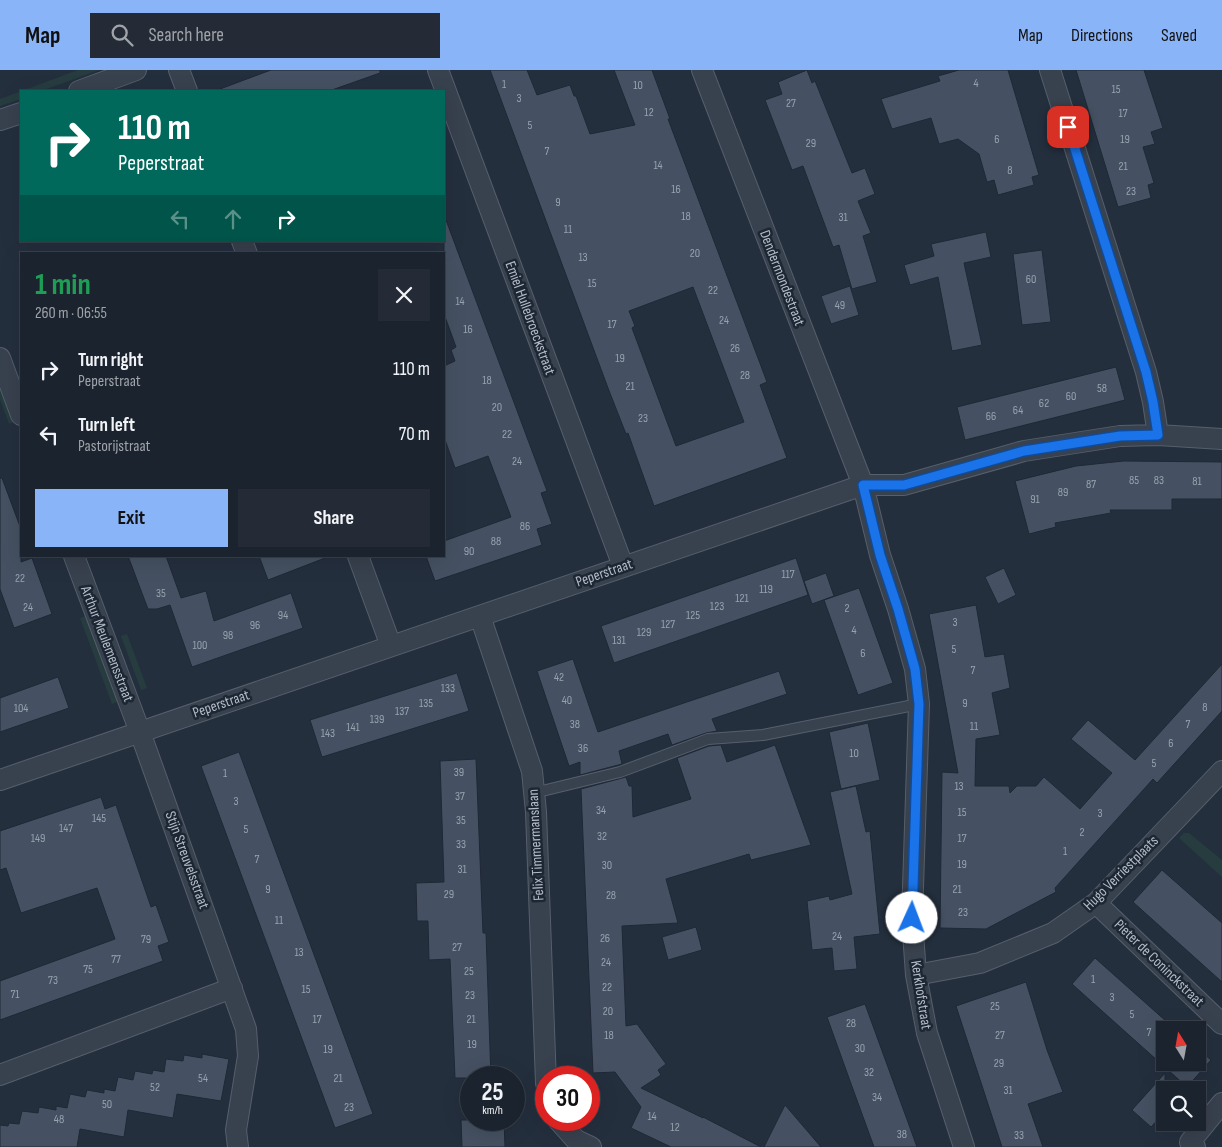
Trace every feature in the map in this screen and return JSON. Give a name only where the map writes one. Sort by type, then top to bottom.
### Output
[{"type":"street","points":[[82,90],[136,70]]},
{"type":"street","points":[[179,70],[187,90]]},
{"type":"street","name":"Emiel Hullebroeckstraat","points":[[438,70],[623,566]]},
{"type":"street","name":"Dendermondestraat","points":[[702,70],[863,485]]},
{"type":"street","points":[[1050,70],[1146,372],[1158,435]]},
{"type":"street","points":[[0,120],[20,112]]},
{"type":"street","points":[[0,358],[20,412]]},
{"type":"street","name":"Peperstraat","points":[[0,780],[863,485],[904,485],[1024,451],[1120,436],[1158,435],[1222,439]]},
{"type":"street","name":"Kerkhofstraat","points":[[863,485],[880,555],[915,669],[919,704],[912,918],[916,975],[927,1033],[964,1147]]},
{"type":"street","name":"Arthur Meulemensstraat","points":[[74,557],[140,732]]},
{"type":"street","points":[[358,557],[391,646]]},
{"type":"street","name":"Felix Timmermanslaan","points":[[480,616],[532,771],[545,1066]]},
{"type":"street","name":"Stijn Streuvelsstraat","points":[[140,732],[246,1029],[248,1056],[236,1130],[238,1147]]},
{"type":"street","name":"Hugo Verriestplaats","points":[[916,975],[980,962],[1053,933],[1096,903],[1222,771]]},
{"type":"street","name":"Pieter de Coninckstraat","points":[[1096,903],[1222,1024]]},
{"type":"street","points":[[0,1074],[232,988]]},
{"type":"street","points":[[1194,1147],[1190,1142],[1222,1104]]},
{"type":"street","points":[[568,1131],[576,1140],[590,1147]]},
{"type":"lane","points":[[534,793],[620,772],[708,739],[763,735],[919,704]]},
{"type":"green space","points":[[78,70],[99,70],[44,90],[25,90]]},
{"type":"green space","points":[[20,91],[20,99],[0,106],[0,99]]},
{"type":"green space","points":[[0,380],[15,421],[9,424],[0,399]]},
{"type":"green space","points":[[88,615],[119,701],[112,704],[80,618]]},
{"type":"green space","points":[[127,634],[147,688],[141,690],[121,636]]},
{"type":"green space","points":[[1184,833],[1189,833],[1222,860],[1222,877],[1179,838]]},
{"type":"building","points":[[271,70],[380,70],[380,73],[332,90],[220,89]]},
{"type":"building","points":[[490,70],[527,70],[537,95],[570,85],[590,134],[635,125],[614,70],[652,70],[670,119],[668,119],[767,382],[760,385],[787,458],[654,506],[628,433],[626,434]],"holes":[[[693,287],[744,422],[676,446],[632,328],[635,326],[629,311]]]},
{"type":"building","points":[[807,70],[812,83],[815,81],[852,173],[865,168],[875,194],[858,201],[871,233],[863,236],[877,282],[852,289],[839,245],[833,247],[803,166],[792,170],[765,100],[782,94],[778,82]]},
{"type":"building","points":[[959,70],[1008,70],[1039,175],[1032,177],[1034,185],[998,195],[994,180],[987,182],[979,154],[958,139],[939,144],[931,118],[892,129],[881,99],[940,81],[938,76]]},
{"type":"building","points":[[1076,70],[1144,70],[1163,128],[1151,132],[1155,144],[1143,147],[1154,183],[1148,185],[1151,198],[1118,207]]},
{"type":"building","points":[[446,220],[547,491],[541,493],[552,524],[537,529],[542,545],[435,581],[426,557],[445,557],[445,541],[511,517],[488,456],[455,468],[445,440],[445,366],[455,361],[451,350],[456,347],[445,317],[444,252]]},
{"type":"building","points":[[986,232],[991,257],[964,263],[982,345],[952,351],[938,277],[910,285],[904,265],[934,256],[931,244]]},
{"type":"building","points":[[1042,250],[1051,322],[1022,325],[1013,254]]},
{"type":"building","points":[[850,286],[859,315],[831,324],[821,296]]},
{"type":"building","points":[[1116,367],[1125,400],[965,440],[957,407]]},
{"type":"building","points":[[1124,461],[1222,462],[1222,499],[1172,499],[1172,510],[1110,510],[1111,513],[1055,523],[1056,527],[1029,534],[1015,481],[1076,466]]},
{"type":"building","points":[[0,478],[2,478],[20,526],[21,562],[32,558],[52,614],[14,628],[0,589]]},
{"type":"building","points":[[128,557],[166,557],[181,598],[206,591],[214,621],[291,593],[303,628],[192,667],[170,605],[157,609],[148,609]]},
{"type":"building","points":[[259,557],[325,558],[268,580]]},
{"type":"building","points":[[796,558],[808,595],[614,663],[601,626]]},
{"type":"building","points":[[1004,568],[1016,595],[998,604],[985,577]]},
{"type":"building","points":[[826,573],[834,596],[812,604],[804,581]]},
{"type":"building","points":[[859,588],[893,683],[858,695],[824,600]]},
{"type":"building","points":[[976,605],[985,657],[1004,654],[1010,688],[992,693],[1000,735],[976,739],[975,786],[1009,786],[1010,793],[1017,786],[1036,786],[1044,777],[1080,809],[1112,773],[1071,739],[1088,720],[1135,760],[1222,664],[1222,711],[1157,783],[1153,779],[1055,888],[1056,892],[986,929],[940,928],[942,772],[958,773],[929,614]]},
{"type":"building","points":[[573,659],[598,732],[779,671],[787,694],[712,719],[717,731],[672,745],[668,734],[619,751],[622,764],[580,775],[580,762],[569,766],[537,671]]},
{"type":"building","points":[[457,673],[469,711],[322,757],[310,720]]},
{"type":"building","points":[[58,677],[69,708],[0,732],[0,698]]},
{"type":"building","points":[[868,723],[880,780],[841,789],[829,732]]},
{"type":"building","points":[[721,745],[727,762],[775,745],[811,845],[751,860],[749,854],[666,879],[678,923],[622,926],[626,1026],[637,1024],[666,1064],[658,1070],[661,1075],[641,1088],[761,1147],[671,1147],[631,1128],[641,1107],[615,1072],[600,1073],[600,1066],[593,1066],[581,789],[626,777],[629,786],[632,786],[633,817],[691,799],[677,758],[709,746]]},
{"type":"building","points":[[239,752],[373,1114],[335,1128],[201,766]]},
{"type":"building","points":[[476,759],[483,933],[486,933],[491,1066],[460,1066],[460,1078],[455,1078],[450,959],[429,960],[428,921],[417,921],[416,883],[444,882],[440,761]]},
{"type":"building","points":[[856,786],[866,832],[870,831],[880,934],[854,937],[857,969],[834,971],[832,948],[812,950],[807,901],[829,896],[830,900],[852,894],[830,792]]},
{"type":"building","points":[[101,797],[105,809],[116,805],[151,907],[156,905],[169,942],[158,946],[163,961],[0,1020],[0,981],[115,939],[97,888],[21,913],[6,868],[0,870],[0,831]]},
{"type":"building","points":[[1162,870],[1222,923],[1222,982],[1133,902]]},
{"type":"building","points":[[696,927],[702,950],[668,960],[662,937]]},
{"type":"building","points":[[1095,958],[1166,1021],[1156,1021],[1156,1059],[1072,984]]},
{"type":"building","points":[[1026,982],[1047,1050],[1063,1092],[1028,1104],[1043,1147],[1002,1147],[956,1006]]},
{"type":"building","points":[[865,1004],[917,1147],[874,1147],[827,1017]]},
{"type":"building","points":[[202,1054],[229,1059],[221,1101],[177,1094],[173,1118],[128,1110],[124,1137],[80,1129],[77,1147],[0,1147],[0,1125],[8,1126],[9,1123],[19,1124],[22,1111],[38,1113],[39,1107],[56,1110],[56,1106],[67,1108],[70,1094],[85,1097],[87,1090],[104,1093],[104,1089],[115,1091],[118,1077],[133,1080],[135,1071],[152,1074],[153,1070],[164,1072],[166,1059],[183,1061],[184,1055],[202,1058]]},
{"type":"building","points":[[1206,1056],[1211,1060],[1206,1066]]},
{"type":"building","points":[[1169,1071],[1201,1071],[1192,1081],[1180,1081]]},
{"type":"building","points":[[1165,1073],[1165,1081],[1158,1081]]},
{"type":"building","points":[[1156,1083],[1156,1122],[1151,1127],[1132,1110]]},
{"type":"building","points":[[785,1105],[821,1147],[764,1147]]},
{"type":"building","points":[[461,1131],[504,1131],[505,1147],[462,1147]]},
{"type":"route","points":[[912,918],[919,704],[915,669],[880,555],[863,485],[904,485],[1024,451],[1120,436],[1158,435],[1146,372],[1068,127]]}]
